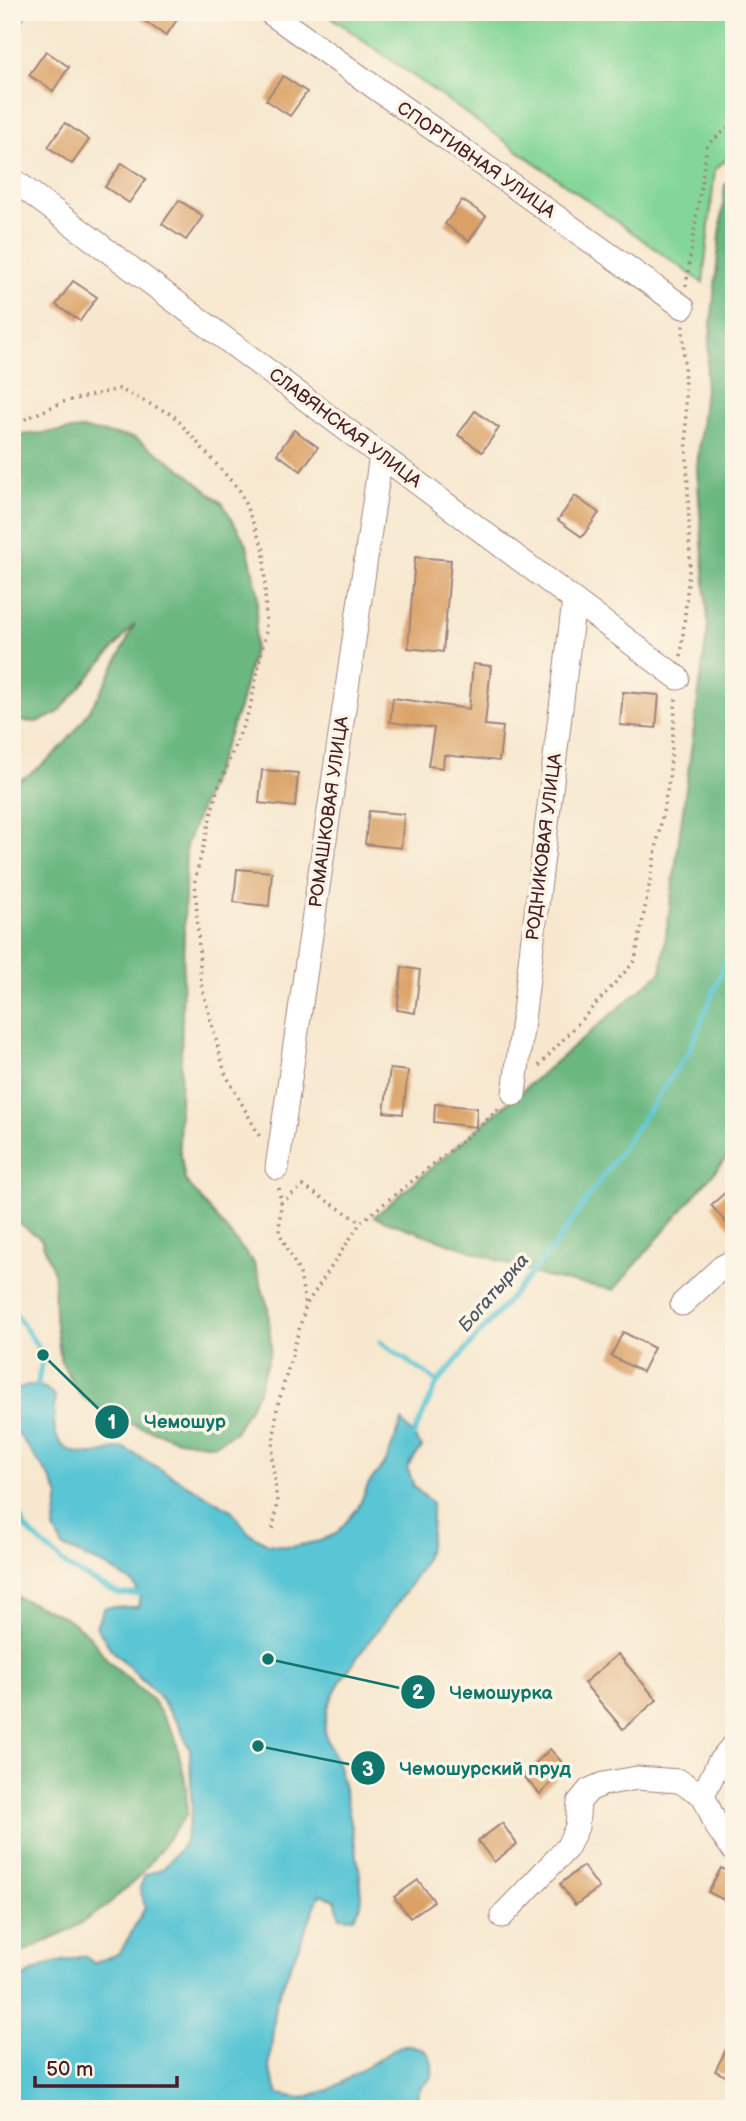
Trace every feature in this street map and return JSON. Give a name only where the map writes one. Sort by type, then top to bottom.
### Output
[{"type":"street","name":"СПОРТИВНАЯ УЛИЦА","points":[[269,12],[683,307]]},
{"type":"street","name":"СЛАВЯНСКАЯ УЛИЦА","points":[[12,179],[678,678]]},
{"type":"street","name":"РОМАШКОВАЯ УЛИЦА","points":[[277,1168],[381,455]]},
{"type":"street","name":"РОДНИКОВАЯ УЛИЦА","points":[[514,1094],[573,601]]},
{"type":"street","points":[[682,1304],[722,1267],[734,1261]]},
{"type":"street","points":[[704,1795],[719,1762],[734,1744]]},
{"type":"street","points":[[502,1916],[567,1848],[578,1827],[579,1801],[589,1790],[603,1784],[637,1778],[679,1781],[704,1795],[717,1827],[734,1851]]},
{"type":"path","points":[[12,425],[63,402],[119,389],[173,415],[240,491],[264,550],[266,630],[250,708],[217,791],[195,880],[201,984],[225,1073],[277,1168]]},
{"type":"path","points":[[306,1305],[300,1274],[279,1232],[281,1203],[303,1186],[360,1222]]},
{"type":"green space","points":[[324,12],[734,12],[734,153],[715,169],[703,283]]},
{"type":"green space","points":[[734,177],[734,1149],[614,1290],[545,1277],[374,1217],[661,972],[708,626],[697,468],[725,185]]},
{"type":"green space","points":[[82,429],[135,438],[179,467],[223,504],[247,545],[258,593],[254,650],[239,708],[186,846],[179,1145],[185,1180],[254,1263],[268,1307],[271,1349],[258,1392],[235,1432],[214,1445],[178,1440],[118,1419],[81,1396],[61,1362],[55,1318],[54,1273],[41,1239],[12,1218],[12,784],[54,755],[71,736],[100,693],[135,624],[57,714],[37,722],[12,721],[12,438]]},
{"type":"green space","points":[[12,1595],[65,1617],[87,1633],[109,1662],[153,1701],[175,1736],[186,1785],[187,1814],[140,1876],[104,1908],[67,1932],[12,1957]]},
{"type":"water","points":[[28,1385],[45,1388],[55,1396],[57,1437],[68,1450],[92,1454],[124,1448],[231,1510],[249,1533],[268,1544],[291,1547],[320,1541],[336,1534],[358,1508],[369,1483],[386,1462],[402,1421],[422,1447],[407,1467],[414,1487],[432,1503],[431,1536],[426,1556],[408,1588],[341,1681],[330,1701],[325,1723],[327,1739],[337,1763],[349,1812],[360,1877],[361,1904],[353,1918],[340,1917],[335,1900],[320,1894],[276,2001],[269,2069],[278,2094],[302,2098],[329,2090],[400,2046],[416,2047],[429,2056],[432,2077],[420,2089],[412,2109],[12,2109],[13,1982],[47,1965],[84,1956],[94,1963],[120,1953],[145,1908],[140,1888],[145,1875],[164,1868],[184,1844],[192,1811],[190,1750],[180,1727],[157,1694],[111,1649],[96,1626],[105,1607],[138,1607],[140,1596],[133,1583],[106,1566],[63,1547],[54,1530],[59,1496],[49,1476],[13,1427],[12,1391]]},
{"type":"building","points":[[132,12],[182,12],[166,36]]},
{"type":"building","points":[[46,51],[69,67],[53,91],[29,75]]},
{"type":"building","points":[[283,76],[307,92],[290,116],[266,100]]},
{"type":"building","points":[[65,123],[89,140],[72,164],[48,147]]},
{"type":"building","points":[[122,163],[146,179],[129,203],[105,187]]},
{"type":"building","points":[[179,200],[203,216],[186,240],[162,224]]},
{"type":"building","points":[[462,200],[486,216],[469,241],[445,224]]},
{"type":"building","points":[[73,281],[97,297],[80,321],[56,305]]},
{"type":"building","points":[[475,411],[499,428],[482,452],[458,435]]},
{"type":"building","points":[[294,430],[318,447],[301,471],[277,454]]},
{"type":"building","points":[[575,496],[599,513],[582,537],[558,520]]},
{"type":"building","points":[[415,557],[451,560],[443,652],[408,648]]},
{"type":"building","points":[[473,664],[491,666],[485,725],[503,727],[499,761],[444,755],[443,768],[428,766],[434,728],[390,722],[393,698],[469,709]]},
{"type":"building","points":[[623,692],[659,695],[656,728],[620,725]]},
{"type":"building","points":[[262,770],[298,773],[295,807],[259,803]]},
{"type":"building","points":[[369,811],[404,814],[401,848],[365,844]]},
{"type":"building","points":[[237,869],[272,872],[269,906],[234,902]]},
{"type":"building","points":[[402,967],[420,970],[415,1013],[397,1010]]},
{"type":"building","points":[[390,1069],[408,1071],[403,1114],[384,1112]]},
{"type":"building","points":[[435,1104],[477,1108],[476,1127],[434,1122]]},
{"type":"building","points":[[734,1185],[734,1232],[711,1205]]},
{"type":"building","points":[[623,1332],[654,1348],[642,1372],[611,1356]]},
{"type":"building","points":[[618,1654],[657,1700],[623,1729],[584,1683]]},
{"type":"building","points":[[550,1749],[567,1768],[540,1794],[523,1776]]},
{"type":"building","points":[[502,1823],[517,1844],[494,1862],[478,1841]]},
{"type":"building","points":[[583,1866],[599,1888],[575,1905],[560,1884]]},
{"type":"building","points":[[721,1868],[734,1874],[734,1905],[708,1892]]},
{"type":"building","points":[[418,1880],[434,1901],[410,1918],[394,1897]]},
{"type":"building","points":[[734,2034],[734,2080],[715,2071]]},
{"type":"waterway","name":"Богатырка","points":[[411,1440],[438,1382],[554,1247],[690,1050],[734,941]]},
{"type":"waterway","points":[[12,1308],[43,1355],[36,1393]]},
{"type":"waterway","points":[[380,1342],[438,1382]]},
{"type":"waterway","points":[[12,1500],[26,1529],[69,1568],[119,1594],[144,1594]]},
{"type":"place","name":"Чемошур","points":[[43,1355]]},
{"type":"place","name":"Чемошурка","points":[[268,1659]]},
{"type":"place","name":"Чемошурский пруд","points":[[258,1746]]}]
